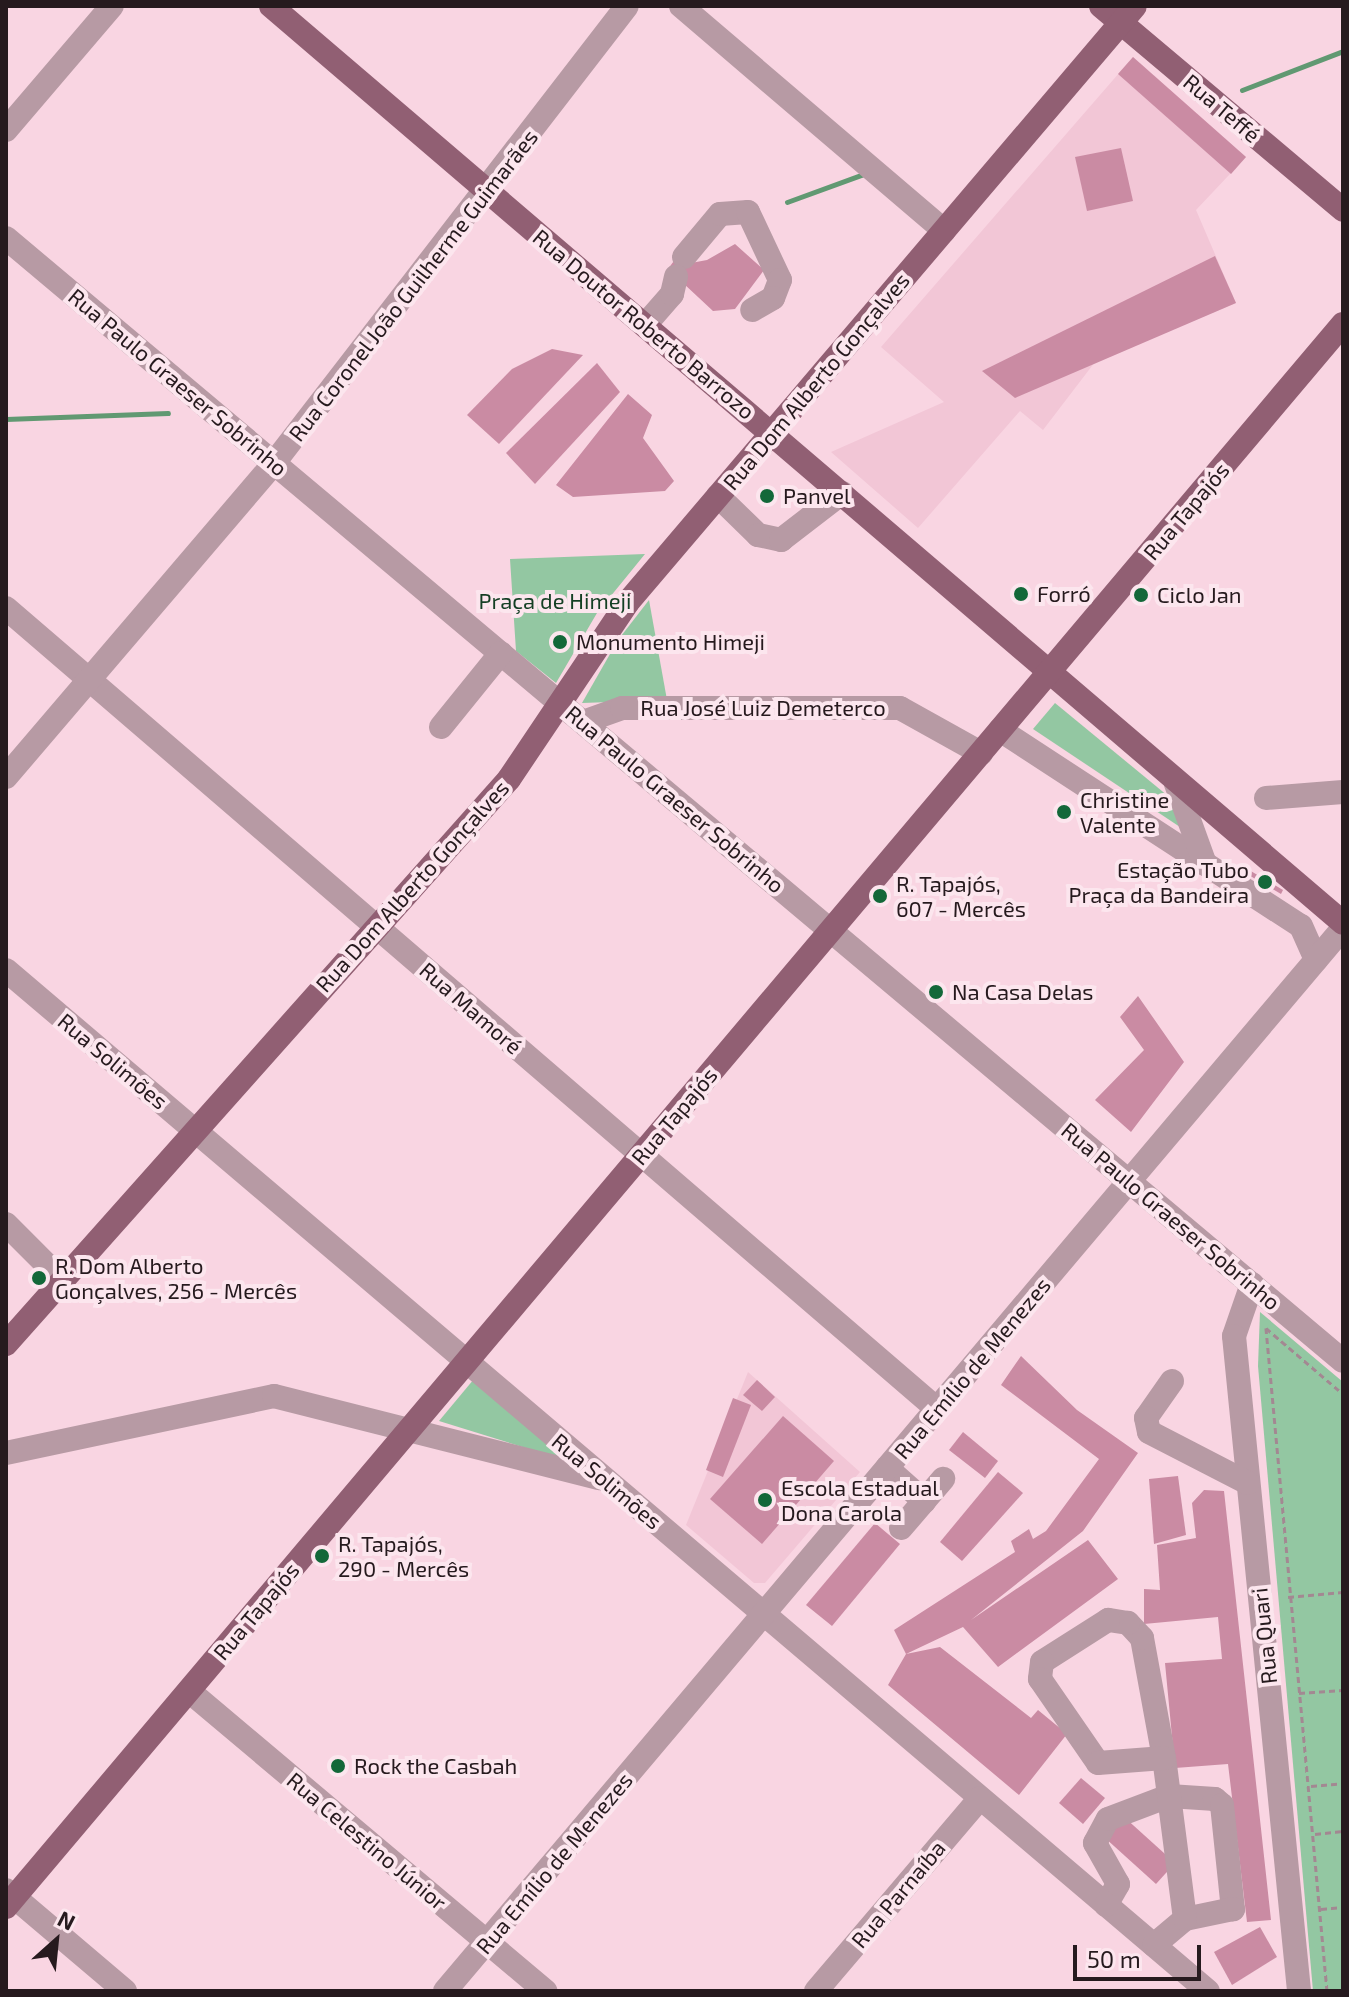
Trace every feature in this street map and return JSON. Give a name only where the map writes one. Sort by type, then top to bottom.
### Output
[{"type":"main road","name":"Rua Doutor Roberto Barrozo","points":[[271,6],[1343,925]]},
{"type":"main road","name":"Rua Teffé","points":[[1101,6],[1128,14],[1343,210]]},
{"type":"main road","name":"Rua Dom Alberto Gonçalves","points":[[6,1344],[518,769],[628,602],[1128,14]]},
{"type":"main road","name":"Rua Tapajós","points":[[9,1898],[189,1691],[1343,324]]},
{"type":"main road","points":[[1319,903],[1343,907]]},
{"type":"street","points":[[6,130],[112,6]]},
{"type":"street","name":"Rua Coronel João Guilherme Guimarães","points":[[6,777],[274,463],[488,191],[627,6]]},
{"type":"street","points":[[681,6],[944,231]]},
{"type":"street","points":[[640,321],[720,214],[748,212],[780,280],[773,298],[752,310]]},
{"type":"street","name":"Rua Paulo Graeser Sobrinho","points":[[6,238],[1343,1361]]},
{"type":"street","points":[[718,496],[758,535],[781,540],[842,493]]},
{"type":"street","name":"Rua Mamoré","points":[[6,608],[937,1409]]},
{"type":"street","points":[[441,727],[501,653]]},
{"type":"street","name":"Rua José Luiz Demeterco","points":[[583,722],[622,708],[900,708],[981,753]]},
{"type":"street","points":[[1000,730],[1301,926],[1316,960]]},
{"type":"street","points":[[1176,784],[1205,864]]},
{"type":"street","points":[[1266,798],[1343,792]]},
{"type":"street","points":[[1301,926],[1343,925]]},
{"type":"street","name":"Rua Emílio de Menezes","points":[[445,1991],[1343,925]]},
{"type":"street","name":"Rua Solimões","points":[[6,970],[1208,1991]]},
{"type":"street","points":[[6,1224],[62,1280]]},
{"type":"street","name":"Rua Quari","points":[[1252,1284],[1234,1322],[1299,1991]]},
{"type":"street","points":[[1172,1381],[1146,1418],[1149,1432],[1248,1483]]},
{"type":"street","points":[[12,1445],[274,1396],[606,1479]]},
{"type":"street","points":[[887,1468],[924,1501]]},
{"type":"street","points":[[901,1528],[943,1479]]},
{"type":"street","points":[[1164,1758],[1098,1763],[1040,1679],[1042,1662],[1108,1620],[1134,1627],[1164,1758],[1185,1919]]},
{"type":"street","name":"Rua Celestino Júnior","points":[[189,1691],[545,1991]]},
{"type":"street","points":[[1106,1905],[1118,1884],[1097,1835],[1108,1819],[1169,1796],[1222,1805],[1233,1909],[1185,1919],[1154,1945]]},
{"type":"street","name":"Rua Parnaíba","points":[[816,1991],[980,1798]]},
{"type":"street","points":[[9,1898],[125,1991]]},
{"type":"path","points":[[1327,1991],[1311,1786],[1288,1597],[1266,1328],[1343,1394]]},
{"type":"path","points":[[1288,1597],[1343,1592]]},
{"type":"path","points":[[1299,1693],[1343,1690]]},
{"type":"path","points":[[1311,1786],[1343,1783]]},
{"type":"path","points":[[1313,1834],[1343,1831]]},
{"type":"path","points":[[1321,1909],[1343,1907]]},
{"type":"shaded area","points":[[1133,57],[1246,157],[1196,210],[1236,303],[1095,362],[1043,430],[1020,411],[918,528],[831,452],[944,402],[881,347]]},
{"type":"shaded area","name":"Escola Estadual Dona Carola","points":[[748,1372],[860,1472],[765,1583],[754,1583],[686,1525]]},
{"type":"green space","name":"Praça de Himeji","points":[[645,554],[597,613],[556,683],[516,651],[510,559]]},
{"type":"green space","name":"Praça de Himeji","points":[[649,600],[667,700],[582,703],[618,640]]},
{"type":"green space","points":[[1055,703],[1168,796],[1180,827],[1033,729]]},
{"type":"green space","points":[[1260,1312],[1343,1382],[1343,1991],[1313,1991],[1258,1366]]},
{"type":"green space","points":[[474,1379],[571,1462],[439,1421]]},
{"type":"building","points":[[1133,57],[1246,157],[1231,174],[1118,74]]},
{"type":"building","points":[[1121,148],[1133,201],[1087,211],[1075,157]]},
{"type":"building","points":[[735,244],[764,270],[735,309],[713,311],[668,269],[679,254],[691,263],[707,260]]},
{"type":"building","points":[[1215,256],[1236,303],[1015,398],[982,371]]},
{"type":"building","points":[[552,349],[583,355],[499,444],[467,415],[512,369]]},
{"type":"building","points":[[597,363],[620,392],[535,484],[506,453]]},
{"type":"building","points":[[628,394],[652,415],[643,438],[674,481],[665,491],[573,497],[556,485]]},
{"type":"building","points":[[1249,870],[1283,890],[1281,894],[1247,874]]},
{"type":"building","points":[[1138,996],[1184,1062],[1131,1132],[1095,1100],[1144,1050],[1120,1017]]},
{"type":"building","points":[[1021,1356],[1077,1410],[1138,1453],[1083,1531],[971,1620],[1088,1540],[1118,1579],[998,1667],[963,1627],[906,1654],[894,1630],[1015,1552],[1011,1541],[1029,1529],[1033,1539],[1046,1531],[1099,1459],[1001,1385]]},
{"type":"building","points":[[757,1380],[775,1397],[762,1411],[743,1395]]},
{"type":"building","points":[[733,1398],[751,1405],[723,1477],[706,1470]]},
{"type":"building","points":[[783,1416],[834,1461],[762,1544],[710,1499]]},
{"type":"building","points":[[963,1432],[998,1461],[985,1478],[949,1450]]},
{"type":"building","points":[[998,1472],[1023,1493],[962,1561],[940,1542]]},
{"type":"building","points":[[1178,1476],[1186,1535],[1154,1544],[1149,1479]]},
{"type":"building","points":[[1204,1490],[1224,1491],[1271,1920],[1247,1922],[1228,1764],[1175,1768],[1165,1663],[1222,1659],[1218,1617],[1144,1624],[1144,1589],[1160,1590],[1157,1545],[1196,1538],[1192,1503]]},
{"type":"building","points":[[875,1523],[900,1544],[832,1626],[806,1605]]},
{"type":"building","points":[[940,1647],[1031,1718],[1038,1710],[1067,1734],[1019,1795],[888,1685],[906,1654]]},
{"type":"building","points":[[1081,1778],[1105,1798],[1083,1824],[1059,1803]]},
{"type":"building","points":[[1123,1816],[1175,1863],[1156,1884],[1104,1837]]},
{"type":"building","points":[[1260,1927],[1277,1957],[1232,1985],[1214,1952]]},
{"type":"waterway","points":[[1242,90],[1343,51]]},
{"type":"waterway","points":[[787,202],[864,174]]},
{"type":"waterway","points":[[6,419],[168,413]]},
{"type":"place","name":"Panvel","points":[[767,496]]},
{"type":"place","name":"Forró","points":[[1021,594]]},
{"type":"place","name":"Ciclo Jan","points":[[1141,595]]},
{"type":"place","name":"Monumento Himeji","points":[[560,642]]},
{"type":"place","name":"Christine Valente","points":[[1064,812]]},
{"type":"place","name":"Estação Tubo Praça da Bandeira","points":[[1265,882]]},
{"type":"place","name":"R. Tapajós, 607 - Mercês","points":[[880,896]]},
{"type":"place","name":"Na Casa Delas","points":[[936,992]]},
{"type":"place","name":"R. Dom Alberto Gonçalves, 256 - Mercês","points":[[39,1278]]},
{"type":"place","name":"Escola Estadual Dona Carola","points":[[765,1500]]},
{"type":"place","name":"R. Tapajós, 290 - Mercês","points":[[322,1556]]},
{"type":"place","name":"Rock the Casbah","points":[[338,1766]]}]
